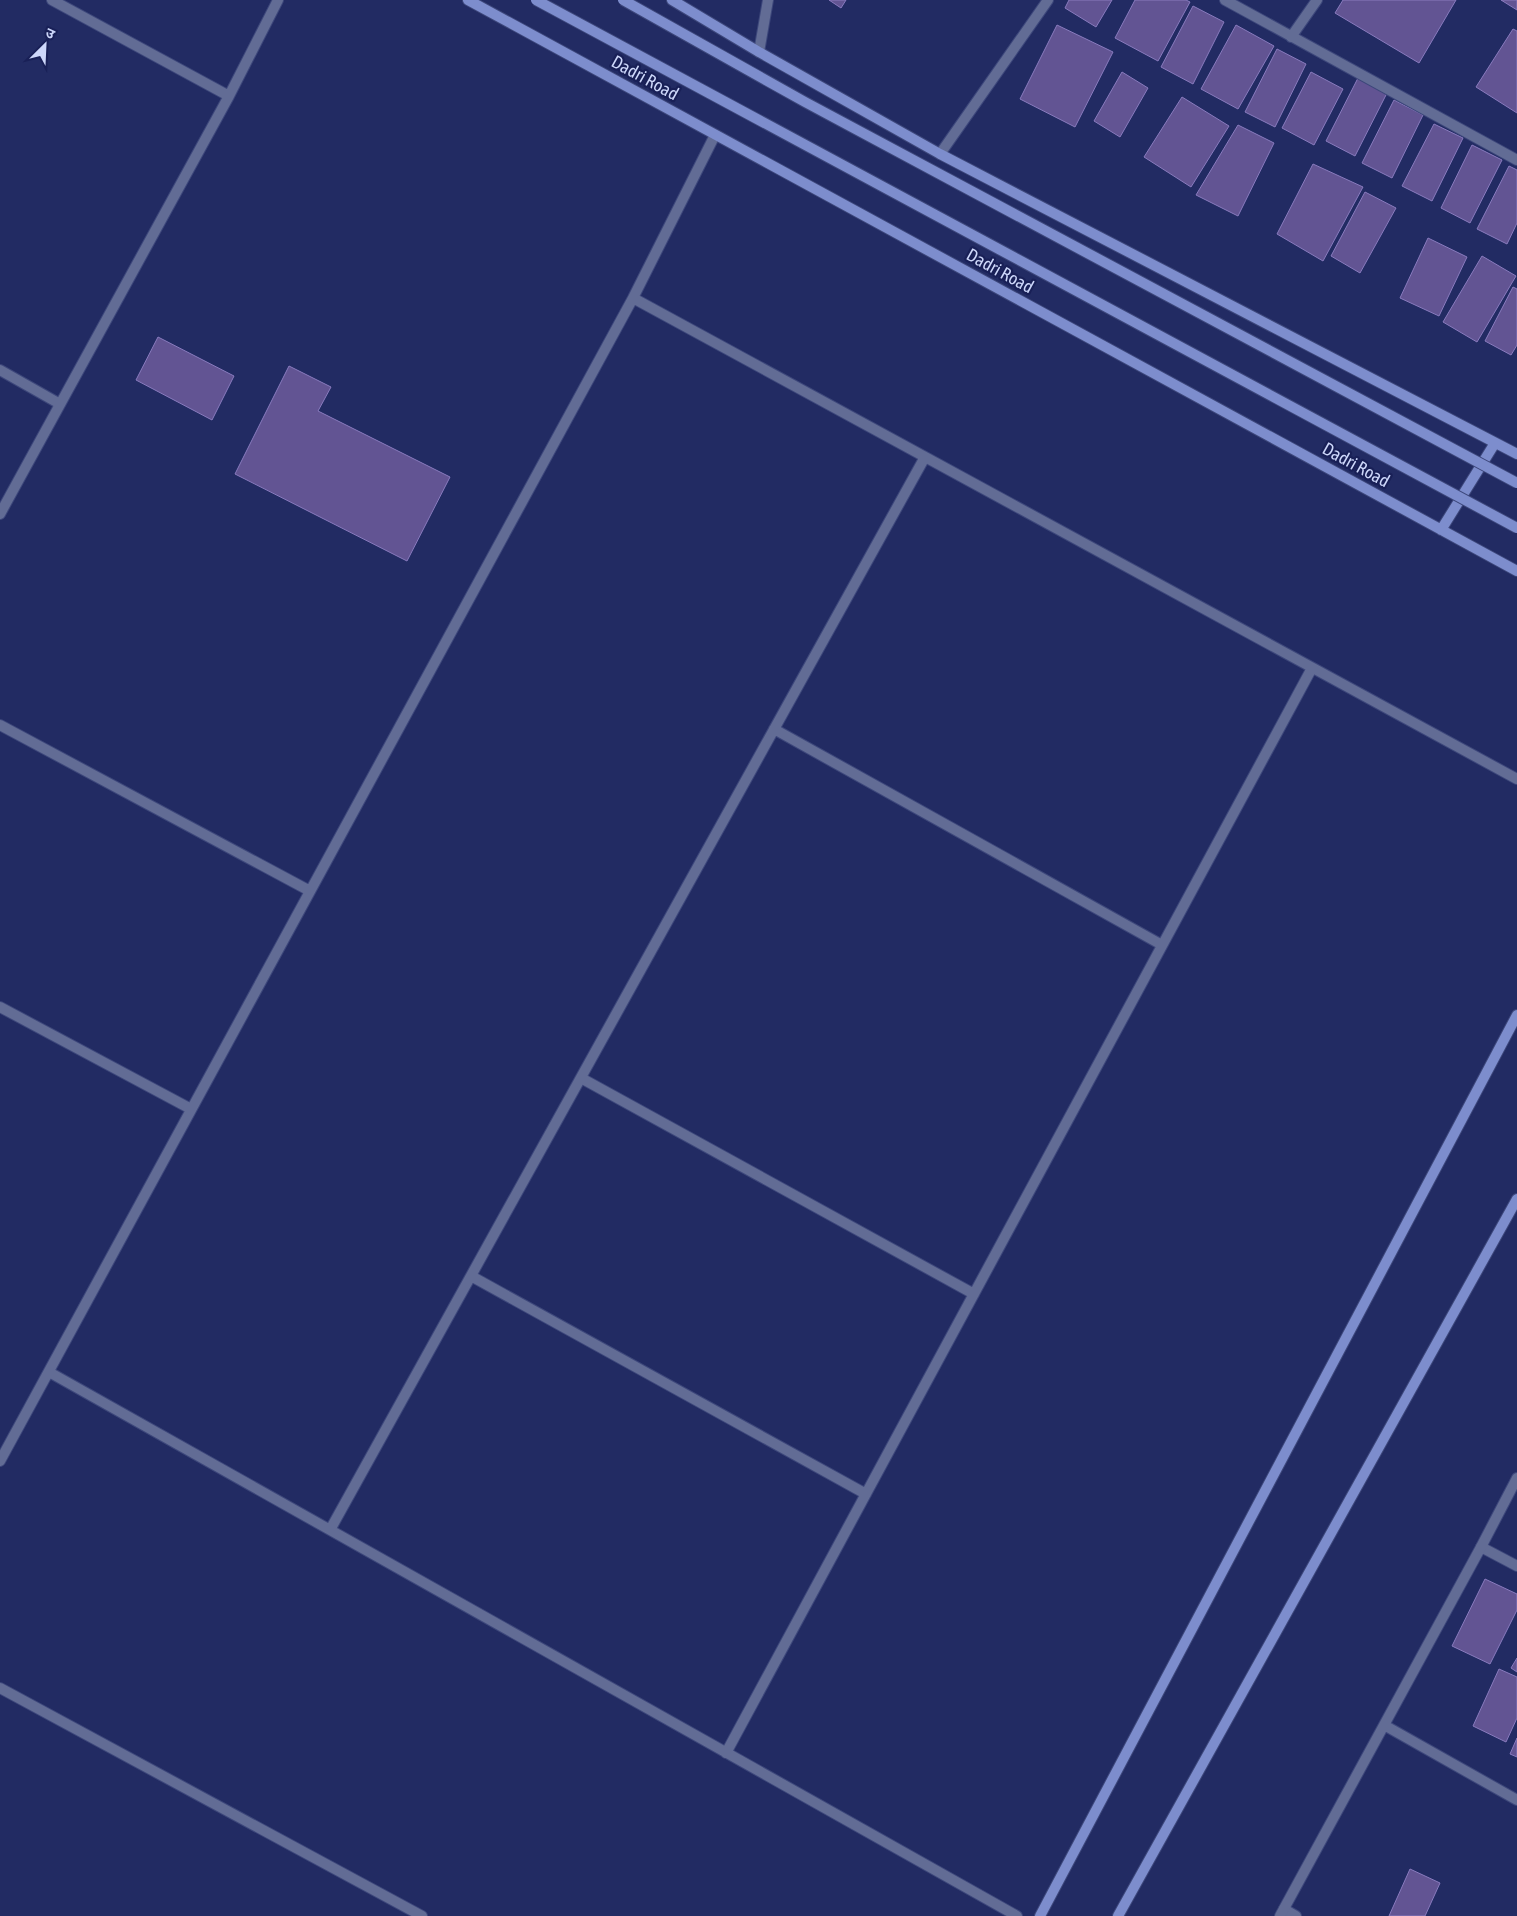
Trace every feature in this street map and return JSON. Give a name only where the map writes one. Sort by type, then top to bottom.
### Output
[{"type":"street","points":[[52,0],[229,96]]},
{"type":"street","points":[[0,514],[229,96],[278,0]]},
{"type":"street","name":"Dadri Road","points":[[468,0],[1517,571]]},
{"type":"street","points":[[536,0],[1517,528]]},
{"type":"street","points":[[623,0],[805,102],[1517,482]]},
{"type":"street","points":[[672,0],[759,52],[940,154],[1517,454]]},
{"type":"street","points":[[759,52],[768,0]]},
{"type":"street","points":[[940,154],[1048,0]]},
{"type":"street","points":[[1225,0],[1291,38],[1517,160]]},
{"type":"street","points":[[1291,38],[1317,0]]},
{"type":"street","points":[[0,1461],[633,298],[715,135]]},
{"type":"street","points":[[633,298],[1517,779]]},
{"type":"street","points":[[0,370],[60,404]]},
{"type":"street","points":[[1441,530],[1495,443]]},
{"type":"street","points":[[330,1530],[925,457]]},
{"type":"street","points":[[726,1753],[1312,668]]},
{"type":"street","points":[[0,725],[310,891]]},
{"type":"street","points":[[774,729],[1162,945]]},
{"type":"street","points":[[0,1006],[192,1108]]},
{"type":"street","points":[[1040,1916],[1517,1015]]},
{"type":"street","points":[[581,1078],[974,1294]]},
{"type":"street","points":[[1118,1916],[1517,1199]]},
{"type":"street","points":[[471,1276],[866,1494]]},
{"type":"street","points":[[49,1372],[1018,1916]]},
{"type":"street","points":[[1296,1916],[1282,1913],[1517,1478]]},
{"type":"street","points":[[1481,1547],[1517,1566]]},
{"type":"street","points":[[0,1688],[422,1916]]},
{"type":"street","points":[[1384,1725],[1517,1800]]},
{"type":"building","points":[[829,0],[846,0],[841,8]]},
{"type":"building","points":[[1069,0],[1112,0],[1096,27],[1065,8]]},
{"type":"building","points":[[1135,0],[1186,0],[1190,2],[1158,61],[1115,38]]},
{"type":"building","points":[[1343,0],[1456,0],[1419,63],[1335,13]]},
{"type":"building","points":[[1501,0],[1517,0],[1517,10]]},
{"type":"building","points":[[1193,6],[1224,22],[1193,84],[1161,67]]},
{"type":"building","points":[[1057,25],[1113,52],[1075,127],[1020,99]]},
{"type":"building","points":[[1236,25],[1274,46],[1238,109],[1201,89]]},
{"type":"building","points":[[1513,29],[1517,31],[1517,113],[1476,87]]},
{"type":"building","points":[[1277,49],[1306,64],[1275,127],[1245,112]]},
{"type":"building","points":[[1122,72],[1148,88],[1120,137],[1094,121]]},
{"type":"building","points":[[1311,72],[1343,89],[1314,145],[1282,128]]},
{"type":"building","points":[[1358,78],[1387,93],[1355,156],[1326,141]]},
{"type":"building","points":[[1182,97],[1229,126],[1191,187],[1144,157]]},
{"type":"building","points":[[1394,100],[1423,115],[1392,178],[1362,163]]},
{"type":"building","points":[[1434,124],[1463,138],[1432,201],[1402,186]]},
{"type":"building","points":[[1238,125],[1274,143],[1238,216],[1196,195]]},
{"type":"building","points":[[1472,145],[1502,160],[1470,223],[1441,208]]},
{"type":"building","points":[[1313,164],[1363,187],[1323,261],[1277,234]]},
{"type":"building","points":[[1509,166],[1517,170],[1517,223],[1507,244],[1477,229]]},
{"type":"building","points":[[1365,192],[1396,208],[1360,273],[1331,256]]},
{"type":"building","points":[[1428,238],[1467,257],[1439,316],[1400,298]]},
{"type":"building","points":[[1482,256],[1516,276],[1477,342],[1443,322]]},
{"type":"building","points":[[1513,287],[1517,289],[1517,345],[1511,355],[1485,341]]},
{"type":"building","points":[[158,337],[234,376],[212,420],[136,380]]},
{"type":"building","points":[[289,366],[331,387],[318,411],[450,477],[407,561],[235,474]]},
{"type":"building","points":[[1485,1579],[1517,1594],[1517,1610],[1490,1664],[1452,1646]]},
{"type":"building","points":[[1517,1658],[1517,1672],[1511,1668]]},
{"type":"building","points":[[1499,1669],[1517,1677],[1517,1718],[1506,1742],[1473,1726]]},
{"type":"building","points":[[1517,1738],[1517,1757],[1510,1754]]},
{"type":"building","points":[[1410,1869],[1440,1883],[1425,1916],[1389,1916]]}]
